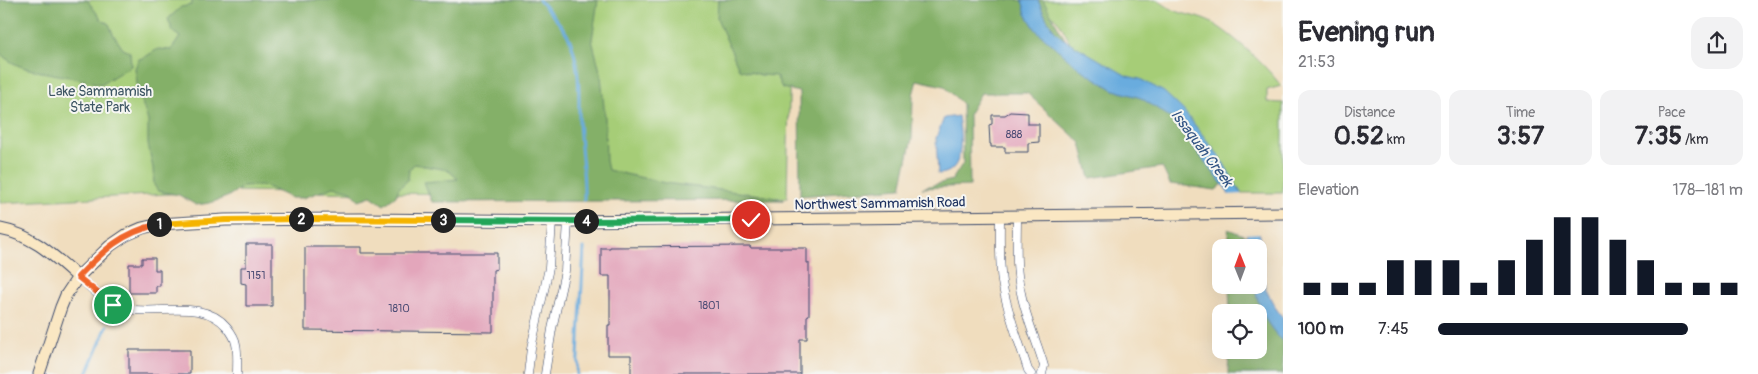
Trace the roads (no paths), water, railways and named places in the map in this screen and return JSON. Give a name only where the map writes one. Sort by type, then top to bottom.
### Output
[{"type":"main road","name":"Northwest Sammamish Road","points":[[39,374],[61,307],[66,295],[78,277],[110,246],[126,235],[142,228],[160,224],[226,220],[568,221],[1279,213]]},
{"type":"main road","points":[[0,229],[18,234],[39,244],[78,277]]},
{"type":"street","points":[[1000,216],[1000,254],[1004,291],[1028,370],[1031,374]]},
{"type":"street","points":[[1017,216],[1016,253],[1018,278],[1024,306],[1044,366],[1042,374]]},
{"type":"street","points":[[528,374],[531,348],[549,268],[552,221]]},
{"type":"street","points":[[545,374],[552,330],[565,271],[568,221]]},
{"type":"street","points":[[78,277],[105,300],[122,308],[197,311],[214,316],[229,329],[235,341],[237,374]]},
{"type":"water","name":"Issaquah Creek","points":[[1022,0],[1038,0],[1048,21],[1062,38],[1127,76],[1140,79],[1164,92],[1183,110],[1220,157],[1252,212],[1261,239],[1248,239],[1226,189],[1170,117],[1141,98],[1114,90],[1079,68],[1036,30],[1026,14]]},
{"type":"water","points":[[958,116],[960,152],[957,161],[953,168],[938,174],[936,138],[944,118]]},
{"type":"water","points":[[1257,294],[1268,294],[1283,318],[1283,341],[1267,321],[1267,304],[1259,304]]},
{"type":"waterway","points":[[539,0],[566,32],[574,52],[578,81],[584,200]]},
{"type":"waterway","points":[[577,374],[584,248]]},
{"type":"waterway","points":[[87,374],[107,326]]},
{"type":"park label","name":"Lake Sammamish State Park","points":[[100,99]]}]
